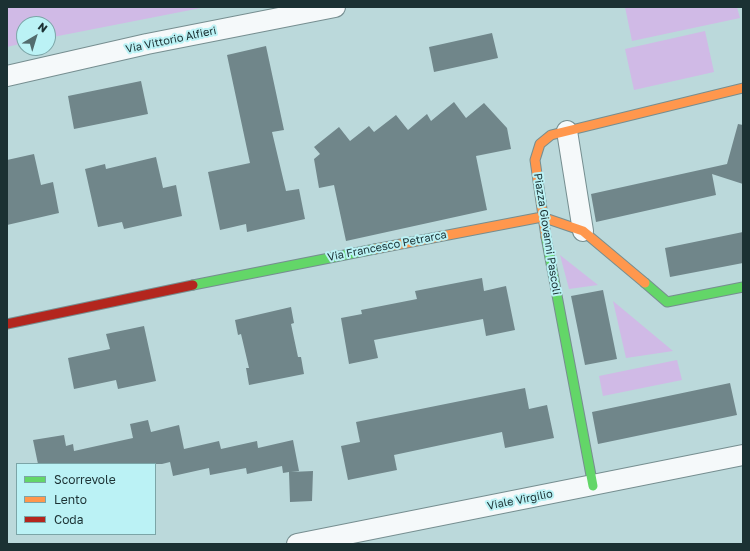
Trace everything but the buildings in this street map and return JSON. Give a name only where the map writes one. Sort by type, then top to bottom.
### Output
[{"type":"street","name":"Via Vittorio Alfieri","points":[[7,76],[304,10],[335,7]]},
{"type":"street","name":"Piazza Giovanni Pascoli","points":[[593,486],[542,217],[535,160],[540,144],[551,136],[567,131],[743,88]]},
{"type":"street","points":[[567,131],[584,231]]},
{"type":"street","name":"Via Francesco Petrarca","points":[[7,324],[243,274],[542,217],[584,231],[667,302],[743,287]]},
{"type":"street","name":"Viale Virgilio","points":[[297,544],[743,455]]},
{"type":"shaded area","points":[[7,7],[206,7],[56,36],[56,16],[16,16],[16,45],[7,47]]},
{"type":"shaded area","points":[[625,7],[737,7],[740,18],[632,41]]},
{"type":"shaded area","points":[[705,31],[714,72],[634,90],[625,49]]},
{"type":"shaded area","points":[[560,255],[598,285],[569,289]]},
{"type":"shaded area","points":[[613,301],[673,351],[626,358]]},
{"type":"shaded area","points":[[677,360],[682,380],[603,396],[599,376]]},
{"type":"traffic: fast","points":[[546,237],[593,486]]},
{"type":"traffic: fast","points":[[193,285],[375,249]]},
{"type":"traffic: fast","points":[[645,283],[667,302],[743,287]]},
{"type":"traffic: slow","points":[[546,237],[535,160],[540,144],[551,135],[743,88]]},
{"type":"traffic: slow","points":[[375,249],[542,217],[583,231],[645,283]]},
{"type":"traffic: jam","points":[[7,324],[193,285]]}]
